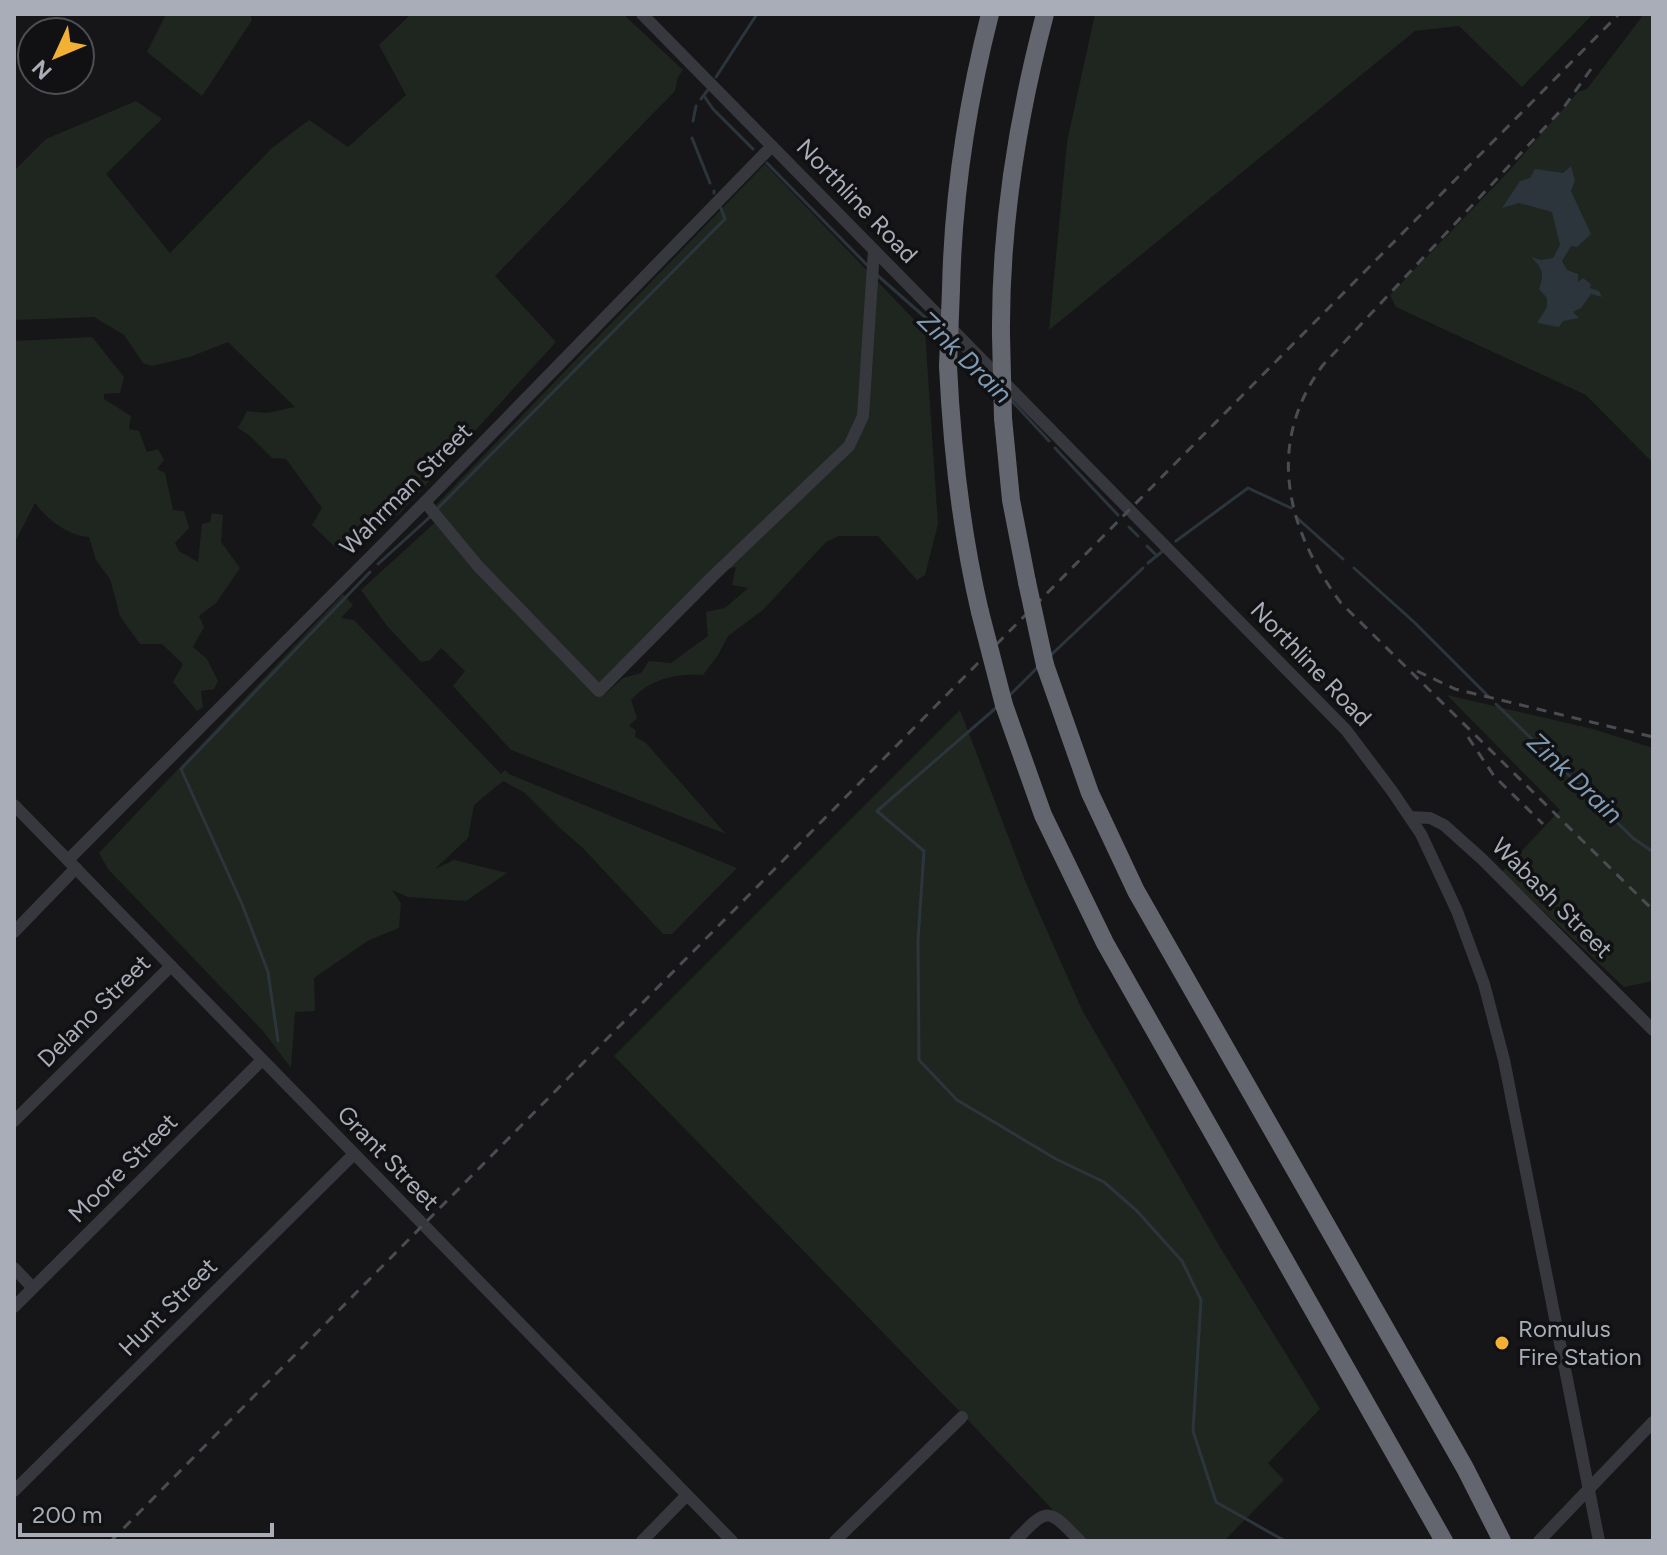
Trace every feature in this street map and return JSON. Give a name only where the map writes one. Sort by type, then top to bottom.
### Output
[{"type":"highway","points":[[990,14],[966,128],[958,187],[948,366],[959,501],[970,571],[1004,705],[1043,815],[1088,912],[1444,1541]]},
{"type":"highway","points":[[1045,14],[1021,113],[1007,195],[1000,278],[1003,418],[1011,500],[1045,665],[1090,793],[1136,891],[1465,1468],[1502,1541]]},
{"type":"street","name":"Northline Road","points":[[642,14],[1346,730],[1410,817],[1457,911],[1492,1009],[1599,1541]]},
{"type":"street","name":"Wahrman Street","points":[[14,932],[72,864],[772,146]]},
{"type":"street","points":[[425,502],[478,566],[599,691],[849,446],[863,416],[874,250]]},
{"type":"street","name":"Grant Street","points":[[14,805],[732,1541]]},
{"type":"street","name":"Wabash Street","points":[[1410,817],[1430,818],[1444,825],[1653,1030]]},
{"type":"street","name":"Delano Street","points":[[14,1121],[171,966]]},
{"type":"street","name":"Moore Street","points":[[14,1307],[262,1060]]},
{"type":"street","name":"Hunt Street","points":[[14,1491],[354,1154]]},
{"type":"street","points":[[14,1268],[33,1288]]},
{"type":"street","points":[[835,1541],[962,1417]]},
{"type":"street","points":[[1539,1541],[1653,1422]]},
{"type":"street","points":[[642,1541],[687,1495]]},
{"type":"street","points":[[1015,1541],[1038,1518],[1048,1514],[1057,1517],[1080,1541]]},
{"type":"shaded area","points":[[166,14],[250,14],[252,20],[202,96],[147,52]]},
{"type":"shaded area","points":[[411,14],[623,14],[683,70],[675,91],[495,276],[556,342],[400,513],[338,550],[312,525],[322,508],[286,459],[272,458],[238,428],[247,411],[267,413],[295,407],[228,342],[190,357],[152,366],[143,363],[124,335],[94,317],[14,320],[14,171],[46,139],[136,101],[162,119],[106,174],[170,253],[272,148],[309,120],[348,147],[406,95],[379,45]]},
{"type":"shaded area","points":[[1095,14],[1593,14],[1522,87],[1459,26],[1415,31],[1049,330],[1067,142]]},
{"type":"shaded area","points":[[1644,14],[1653,14],[1653,463],[1586,395],[1396,307],[1390,295],[1509,171],[1578,92],[1587,89]]},
{"type":"shaded area","points":[[765,164],[925,331],[938,524],[925,575],[917,580],[878,536],[839,536],[826,542],[763,610],[728,636],[703,675],[683,675],[655,682],[631,700],[637,718],[629,726],[636,730],[635,737],[645,742],[726,834],[511,750],[453,686],[465,671],[441,648],[430,660],[421,662],[387,626],[361,590],[440,518],[434,507]],"holes":[[[736,567],[732,585],[748,588],[725,608],[706,612],[708,636],[671,663],[649,661],[641,673],[623,678],[604,695],[601,684],[716,571]]]},
{"type":"shaded area","points":[[1571,166],[1575,181],[1571,191],[1591,234],[1577,247],[1571,246],[1562,261],[1567,270],[1578,274],[1578,282],[1583,278],[1602,297],[1591,294],[1581,308],[1573,312],[1579,318],[1563,321],[1559,327],[1537,323],[1547,307],[1547,298],[1539,289],[1541,271],[1531,257],[1541,260],[1553,258],[1560,245],[1552,212],[1519,203],[1502,208],[1520,181],[1530,178],[1535,169],[1563,173]]},
{"type":"shaded area","points":[[92,337],[124,377],[120,393],[104,394],[104,399],[131,416],[129,429],[139,431],[147,452],[158,449],[164,460],[157,469],[165,473],[173,510],[184,511],[189,528],[175,543],[179,551],[198,562],[202,524],[210,522],[212,513],[223,515],[221,542],[240,568],[216,603],[199,616],[204,627],[193,647],[207,659],[218,681],[214,689],[201,691],[203,707],[197,711],[173,682],[183,664],[162,644],[140,644],[120,616],[110,579],[96,560],[89,537],[73,534],[59,526],[35,503],[14,544],[14,341]]},
{"type":"shaded area","points":[[343,594],[353,605],[341,618],[354,620],[501,774],[505,770],[737,868],[672,934],[663,934],[583,848],[525,793],[503,781],[474,805],[468,838],[435,869],[454,860],[507,873],[466,901],[408,897],[392,890],[401,903],[399,928],[369,940],[314,978],[315,1011],[295,1012],[291,1068],[263,1031],[108,869],[99,853]]},
{"type":"shaded area","points":[[1447,695],[1593,729],[1653,748],[1653,981],[1624,987],[1502,872],[1560,810]]},
{"type":"shaded area","points":[[960,710],[1026,883],[1082,1010],[1220,1247],[1320,1409],[1268,1463],[1284,1480],[1224,1541],[1082,1541],[614,1056]]},
{"type":"waterway","name":"Zink Drain","points":[[716,77],[757,14]]},
{"type":"waterway","name":"Zink Drain","points":[[701,99],[710,87]]},
{"type":"waterway","name":"Zink Drain","points":[[704,96],[753,149]]},
{"type":"waterway","points":[[693,121],[696,106]]},
{"type":"waterway","points":[[692,138],[710,183]]},
{"type":"waterway","name":"Zink Drain","points":[[767,163],[867,265]]},
{"type":"waterway","points":[[436,510],[725,219],[720,206]]},
{"type":"waterway","name":"Zink Drain","points":[[877,275],[943,333]]},
{"type":"waterway","name":"Zink Drain","points":[[958,346],[995,383]]},
{"type":"waterway","name":"Zink Drain","points":[[1011,400],[1049,441]]},
{"type":"waterway","name":"Zink Drain","points":[[1055,448],[1118,515]]},
{"type":"waterway","name":"Zink Drain","points":[[1176,541],[1248,488],[1291,508]]},
{"type":"waterway","points":[[378,564],[430,517]]},
{"type":"waterway","name":"Zink Drain","points":[[1296,517],[1343,559]]},
{"type":"waterway","name":"Zink Drain","points":[[1129,527],[1138,536]]},
{"type":"waterway","name":"Zink Drain","points":[[1147,546],[1157,556]]},
{"type":"waterway","name":"Zink Drain","points":[[1148,563],[1164,550]]},
{"type":"waterway","points":[[1051,655],[1143,568]]},
{"type":"waterway","name":"Zink Drain","points":[[1354,568],[1488,696]]},
{"type":"waterway","points":[[278,1041],[268,972],[242,904],[181,769],[370,572]]},
{"type":"waterway","points":[[1008,697],[1037,668]]},
{"type":"waterway","name":"Zink Drain","points":[[1496,704],[1633,838],[1653,852]]},
{"type":"waterway","points":[[997,707],[877,811],[924,851],[918,940],[919,1060],[957,1100],[1056,1159],[1104,1182],[1137,1211],[1182,1261],[1201,1300],[1193,1431],[1216,1502],[1285,1541]]},
{"type":"railway","points":[[111,1541],[1619,14]]},
{"type":"railway","points":[[1591,69],[1564,107],[1323,365],[1305,395],[1294,425],[1289,456],[1290,486],[1296,516],[1307,546],[1341,603],[1653,910]]},
{"type":"railway","points":[[1417,671],[1455,689],[1653,737]]},
{"type":"railway","points":[[1468,737],[1494,776],[1543,824]]},
{"type":"place","name":"Romulus Fire Station","points":[[1502,1343]]}]
